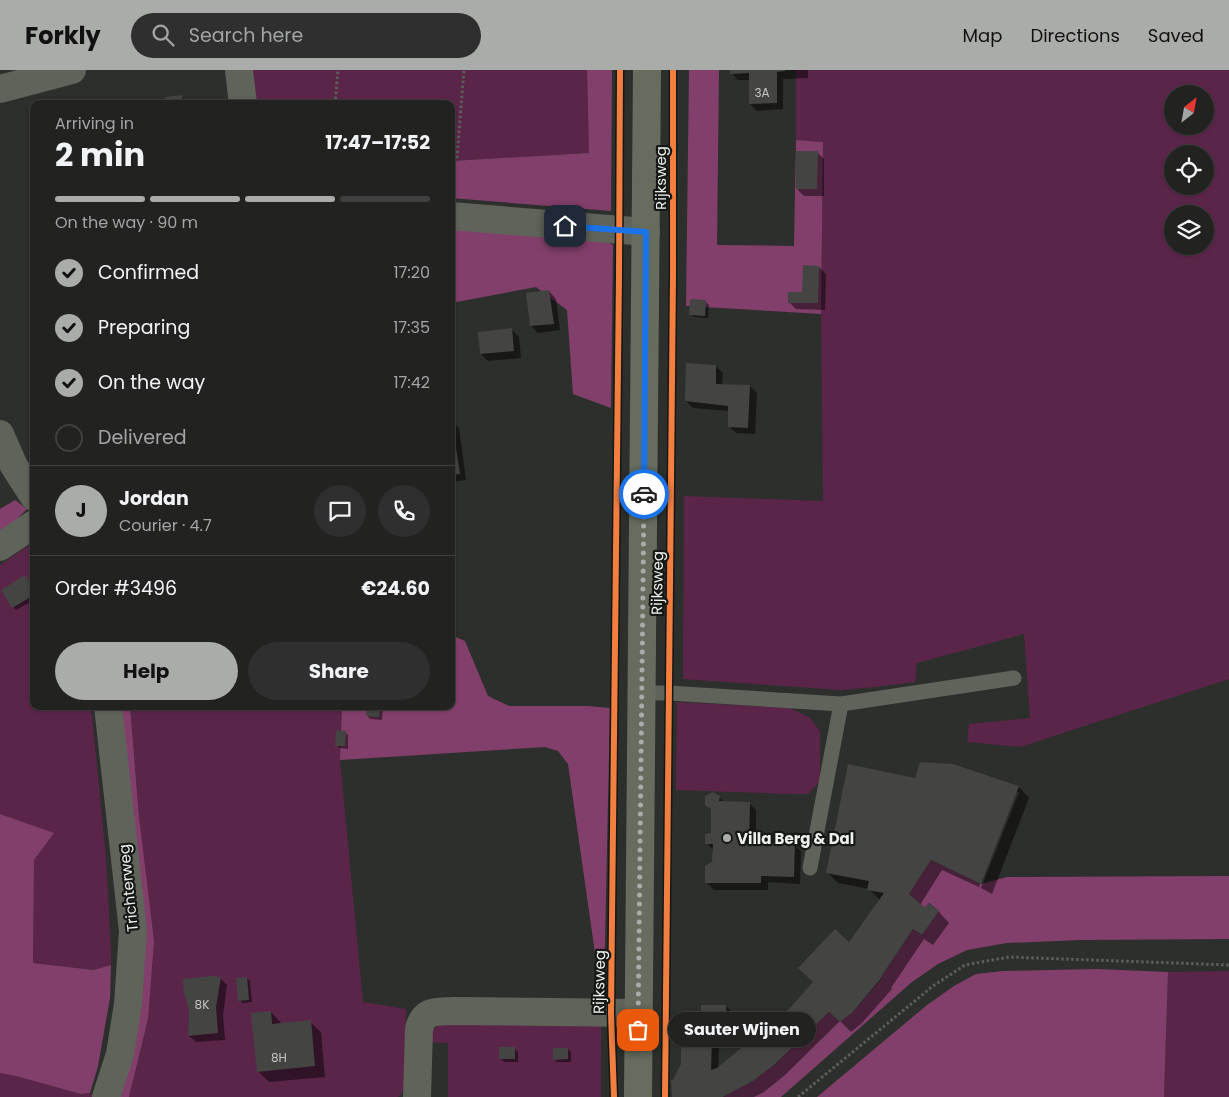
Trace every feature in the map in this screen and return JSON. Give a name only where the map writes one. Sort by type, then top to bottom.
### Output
[{"type":"main road","name":"Rijksweg","points":[[638,1097],[647,70]]},
{"type":"street","points":[[0,89],[72,70]]},
{"type":"street","points":[[239,70],[243,100]]},
{"type":"street","points":[[455,216],[646,232]]},
{"type":"street","points":[[0,434],[14,466],[30,491]]},
{"type":"street","points":[[0,547],[30,527]]},
{"type":"street","name":"Trichterweg","points":[[106,1097],[120,1054],[128,1004],[133,931],[108,710]]},
{"type":"street","name":"Rijksweg","points":[[417,1097],[419,1030],[422,1020],[432,1012],[639,1013]]},
{"type":"lane","points":[[642,693],[841,704],[1014,678]]},
{"type":"lane","points":[[810,868],[841,704]]},
{"type":"path","points":[[334,100],[338,70]]},
{"type":"path","points":[[455,157],[457,157],[464,70]]},
{"type":"path","points":[[798,1097],[933,986],[965,965],[1009,957],[1229,965]]},
{"type":"shaded area","points":[[246,70],[587,70],[589,153],[455,161],[455,100],[250,100]]},
{"type":"shaded area","points":[[587,70],[612,70],[611,211],[455,198],[455,161],[589,153]]},
{"type":"shaded area","points":[[689,70],[719,70],[717,245],[794,246],[796,140],[823,142],[821,314],[686,306]]},
{"type":"shaded area","points":[[796,70],[1229,70],[1229,679],[1020,747],[967,742],[969,724],[1030,718],[1024,634],[917,663],[915,682],[841,690],[683,679],[684,496],[823,501],[821,314],[823,142],[796,140]]},
{"type":"shaded area","points":[[455,223],[601,238],[613,245],[611,408],[573,394],[567,310],[536,287],[455,302]]},
{"type":"shaded area","points":[[15,500],[27,509],[12,524],[0,532],[0,509]]},
{"type":"shaded area","points":[[30,545],[30,710],[91,710],[106,858],[111,950],[111,965],[95,970],[33,963],[34,860],[53,833],[0,814],[0,565]]},
{"type":"shaded area","points":[[455,637],[465,641],[488,696],[509,706],[588,706],[610,708],[604,989],[601,995],[568,764],[558,751],[545,747],[340,760],[342,710],[455,710]]},
{"type":"shaded area","points":[[677,702],[790,708],[809,717],[820,731],[820,781],[808,794],[676,790]]},
{"type":"shaded area","points":[[115,710],[130,710],[139,817],[154,941],[148,1019],[129,1097],[110,1097],[133,993]]},
{"type":"shaded area","points":[[130,710],[342,710],[340,760],[363,1002],[406,1009],[405,1086],[398,1097],[129,1097],[148,1019],[139,817]]},
{"type":"shaded area","points":[[0,814],[54,833],[34,860],[33,963],[94,970],[111,965],[110,998],[98,1066],[90,1093],[81,1094],[0,1073]]},
{"type":"shaded area","points":[[931,860],[981,884],[1007,877],[1229,876],[1229,939],[1081,940],[1007,943],[967,950],[938,964],[912,982],[781,1097],[723,1097],[753,1081],[775,1064],[829,1012],[840,1022],[852,1013],[882,978],[913,929],[922,935],[939,911],[929,903],[925,908],[909,894]]},
{"type":"shaded area","points":[[1097,969],[1168,972],[1164,1097],[817,1097],[927,1005],[954,986],[976,974],[1003,971]]},
{"type":"shaded area","points":[[1229,971],[1229,1097],[1164,1097],[1168,972]]},
{"type":"shaded area","points":[[439,1024],[601,1025],[601,1097],[448,1097],[448,1043],[428,1042],[432,1031]]},
{"type":"shaded area","points":[[0,1073],[81,1094],[90,1093],[95,1097],[0,1097]]},
{"type":"building","points":[[730,70],[785,70],[777,72],[777,103],[749,104],[749,73],[730,74]]},
{"type":"building","points":[[182,95],[183,100],[165,100],[165,97]]},
{"type":"building","points":[[796,151],[818,151],[817,189],[796,189]]},
{"type":"building","points":[[803,265],[819,266],[818,303],[788,303],[788,292],[802,292]]},
{"type":"building","points":[[549,290],[554,324],[530,326],[526,293]]},
{"type":"building","points":[[690,299],[706,300],[705,316],[689,315]]},
{"type":"building","points":[[512,328],[514,351],[480,354],[478,332]]},
{"type":"building","points":[[686,363],[716,365],[716,384],[750,385],[748,428],[728,427],[728,406],[685,401]]},
{"type":"building","points":[[455,442],[460,474],[455,475]]},
{"type":"building","points":[[25,575],[30,583],[30,597],[12,608],[1,590]]},
{"type":"building","points":[[367,710],[380,710],[379,717],[366,716]]},
{"type":"building","points":[[336,730],[346,731],[345,746],[335,746]]},
{"type":"building","points":[[920,762],[953,764],[1019,786],[981,884],[931,860],[909,894],[925,908],[928,903],[939,911],[922,935],[913,929],[882,977],[852,1013],[840,1022],[829,1012],[775,1064],[753,1081],[723,1097],[672,1097],[671,1080],[673,1080],[681,1064],[681,1022],[701,1022],[701,1005],[726,1005],[727,1022],[740,1023],[746,1032],[739,1040],[712,1040],[711,1070],[717,1068],[790,1008],[813,982],[798,968],[835,929],[849,942],[884,893],[867,890],[869,881],[826,873],[848,764],[915,778]]},
{"type":"building","name":"Villa Berg & Dal","points":[[713,792],[720,796],[719,801],[750,802],[749,841],[795,843],[794,877],[761,876],[761,883],[705,883],[705,866],[712,862],[713,844],[705,844],[705,834],[711,833],[711,809],[705,805],[705,796]]},
{"type":"building","points":[[221,977],[216,1007],[218,1033],[188,1036],[189,1012],[184,995],[183,979]]},
{"type":"building","points":[[247,977],[249,1000],[238,1001],[236,978]]},
{"type":"building","points":[[271,1011],[272,1024],[311,1020],[315,1066],[257,1072],[251,1013]]},
{"type":"building","points":[[499,1047],[515,1047],[515,1059],[499,1059]]},
{"type":"building","points":[[553,1048],[568,1048],[568,1059],[553,1060]]},
{"type":"cycle path","points":[[614,1097],[611,1013],[620,70]]},
{"type":"cycle path","points":[[665,1097],[673,276],[673,70]]},
{"type":"way so far","points":[[638,1030],[644,494]]},
{"type":"place","name":"Villa Berg & Dal","points":[[727,838]]},
{"type":"place","name":"Sauter Wijnen","points":[[638,1030]]},
{"type":"route","points":[[565,226],[646,232],[644,494]]}]
